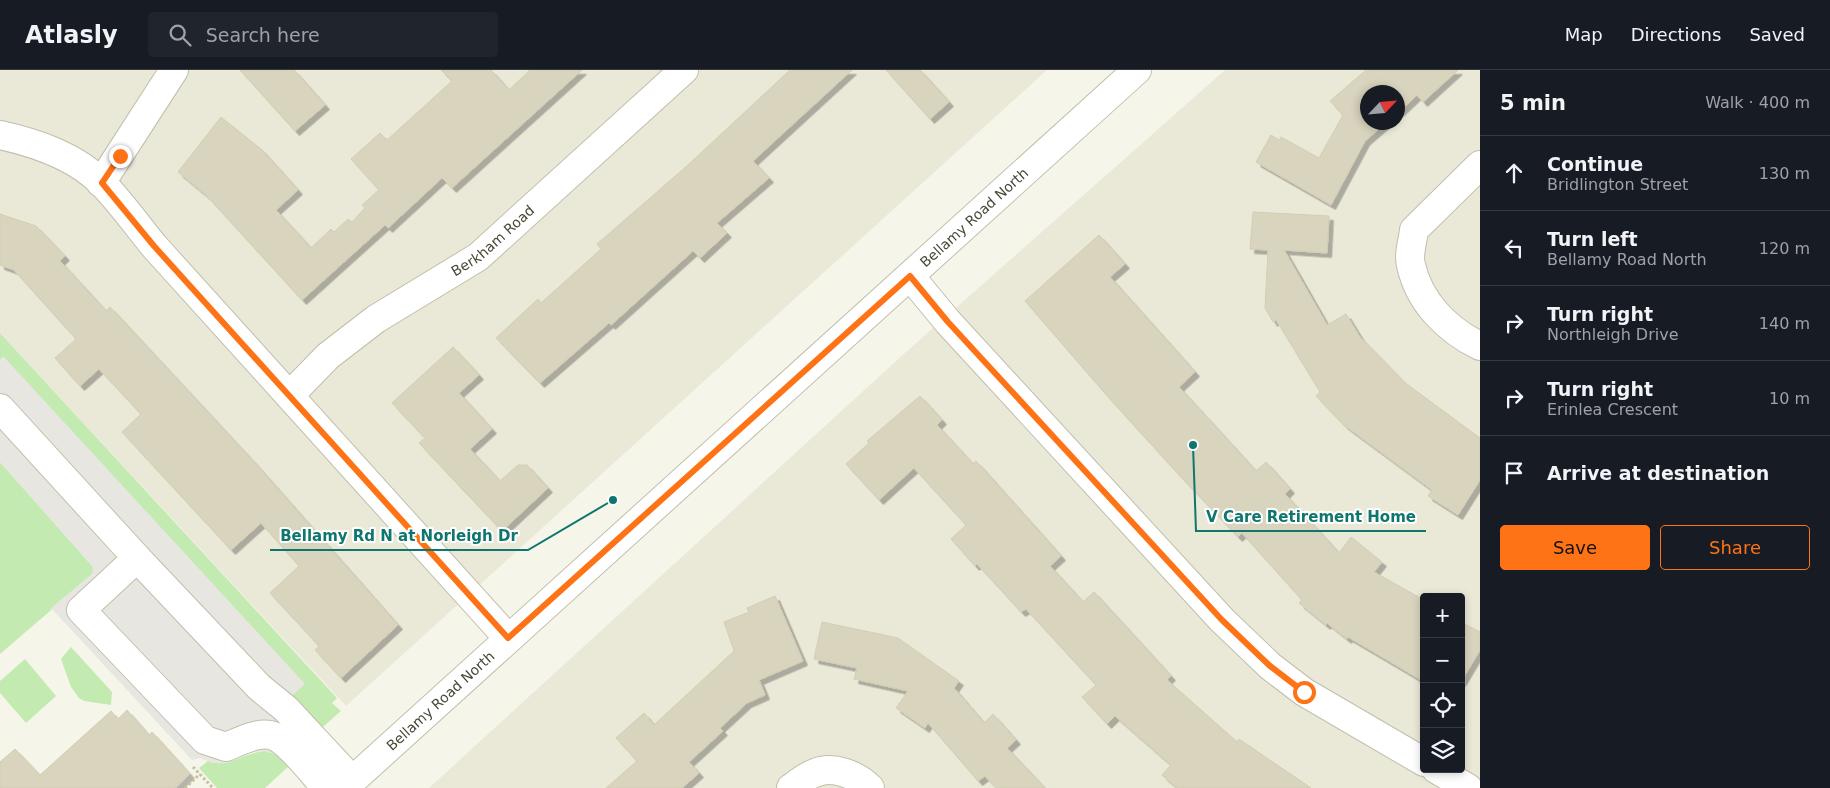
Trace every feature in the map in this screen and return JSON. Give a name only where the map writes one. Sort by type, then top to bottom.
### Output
[{"type":"street","points":[[102,183],[174,70]]},
{"type":"street","name":"Berkham Road","points":[[290,396],[328,356],[376,319],[478,258],[684,70]]},
{"type":"street","name":"Bellamy Road North","points":[[348,784],[1137,70]]},
{"type":"street","points":[[0,135],[33,142],[71,160],[102,183],[154,246],[508,638]]},
{"type":"street","points":[[1480,165],[1414,230],[1410,264],[1428,305],[1458,335],[1480,346]]},
{"type":"street","points":[[910,276],[948,322],[1222,620],[1270,666],[1304,692],[1420,760]]},
{"type":"street","points":[[0,408],[137,558],[259,687],[286,710],[348,784]]},
{"type":"street","points":[[137,558],[81,610],[205,740],[226,747],[258,736],[270,735],[281,740],[326,788]]},
{"type":"street","points":[[258,736],[265,724],[266,711],[259,687]]},
{"type":"street","points":[[791,788],[816,772],[842,772],[865,783],[870,788]]},
{"type":"street","points":[[1443,773],[1468,788]]},
{"type":"path","points":[[185,788],[200,774]]},
{"type":"shaded area","points":[[0,70],[1047,70],[346,706],[0,333]]},
{"type":"shaded area","points":[[1225,70],[1480,70],[1480,788],[429,788],[906,352]]},
{"type":"shaded area","points":[[4,357],[305,684],[287,700],[321,738],[289,766],[278,755],[265,751],[251,752],[228,763],[213,763],[200,758],[192,760],[51,608],[92,574],[93,567],[0,462],[0,360]]},
{"type":"green space","points":[[0,333],[337,698],[332,703],[341,711],[316,733],[287,700],[304,684],[3,357],[0,360]]},
{"type":"green space","points":[[0,462],[93,567],[93,574],[0,654]]},
{"type":"green space","points":[[71,647],[112,692],[111,705],[84,701],[79,698],[71,687],[61,659]]},
{"type":"green space","points":[[25,659],[56,696],[26,723],[0,693],[0,681]]},
{"type":"green space","points":[[265,751],[278,755],[289,766],[265,788],[217,788],[199,768],[208,761],[215,763],[229,762]]},
{"type":"building","points":[[240,70],[294,70],[325,105],[295,131]]},
{"type":"building","points":[[441,70],[491,70],[509,90],[530,70],[582,70],[452,188],[442,178],[388,228],[385,225],[302,300],[207,196],[178,172],[221,117],[262,150],[298,190],[276,210],[311,248],[331,229],[334,232],[348,219],[352,222],[365,208],[362,205],[379,190],[351,159],[380,133],[387,140],[452,81]]},
{"type":"building","points":[[790,70],[852,70],[753,161],[769,178],[717,223],[727,233],[700,258],[693,251],[611,325],[609,323],[540,383],[496,338],[538,299],[541,303],[601,249],[597,244],[688,165]]},
{"type":"building","points":[[886,70],[920,70],[949,102],[930,119]]},
{"type":"building","points":[[1366,70],[1458,70],[1423,102],[1417,95],[1405,106],[1405,85],[1360,85],[1360,130],[1378,130],[1365,141],[1331,205],[1256,162],[1271,135],[1279,140],[1281,137],[1319,158],[1343,115],[1330,101]]},
{"type":"building","points":[[1253,212],[1329,216],[1327,253],[1284,250],[1327,325],[1346,314],[1360,337],[1404,382],[1480,438],[1480,480],[1458,515],[1428,496],[1432,490],[1344,425],[1316,396],[1320,392],[1276,320],[1273,322],[1265,308],[1268,250],[1250,249]]},
{"type":"building","points":[[0,214],[36,226],[65,256],[60,261],[106,311],[110,307],[255,463],[398,625],[341,678],[315,650],[319,646],[270,593],[299,566],[261,523],[231,550],[122,432],[141,414],[99,369],[80,386],[55,358],[76,339],[14,270],[0,265]]},
{"type":"building","points":[[1099,235],[1125,264],[1110,277],[1195,372],[1179,387],[1256,471],[1266,462],[1290,489],[1285,494],[1339,553],[1351,537],[1382,562],[1374,572],[1420,598],[1420,679],[1348,637],[1347,639],[1299,603],[1302,600],[1242,533],[1238,537],[1181,477],[1025,301]]},
{"type":"building","points":[[453,347],[479,375],[459,393],[492,429],[470,449],[500,481],[518,465],[527,465],[548,488],[502,531],[419,443],[425,438],[392,403]]},
{"type":"building","points":[[920,396],[942,420],[937,425],[973,464],[976,461],[1061,556],[1050,566],[1083,602],[1094,592],[1171,676],[1167,680],[1237,742],[1239,739],[1311,788],[1177,788],[1162,775],[1171,765],[1115,716],[1107,724],[1082,697],[1096,685],[1026,609],[1021,612],[951,539],[966,525],[914,468],[879,500],[846,464],[869,443],[867,441]]},
{"type":"building","points":[[775,596],[803,661],[759,680],[765,695],[747,703],[720,728],[723,731],[689,762],[699,773],[682,788],[606,788],[637,761],[616,738],[644,713],[654,725],[734,651],[724,622],[749,612],[747,608]]},
{"type":"building","points":[[822,622],[898,638],[959,681],[954,688],[984,723],[993,714],[1016,740],[1007,748],[1045,788],[996,788],[985,776],[978,781],[928,723],[925,728],[896,708],[908,691],[854,679],[857,668],[814,659]]},
{"type":"building","points":[[1465,624],[1480,632],[1480,650],[1465,675]]},
{"type":"building","points":[[127,710],[149,735],[152,732],[190,774],[175,788],[0,788],[0,762],[15,749],[40,775],[111,711],[118,719]]},
{"type":"place","name":"V Care Retirement Home","points":[[1193,445]]},
{"type":"place","name":"Bellamy Rd N at Norleigh Dr","points":[[613,500]]},
{"type":"route","points":[[120,156],[102,183],[154,246],[508,638],[910,276],[948,322],[1222,620],[1270,666],[1304,692]]}]
